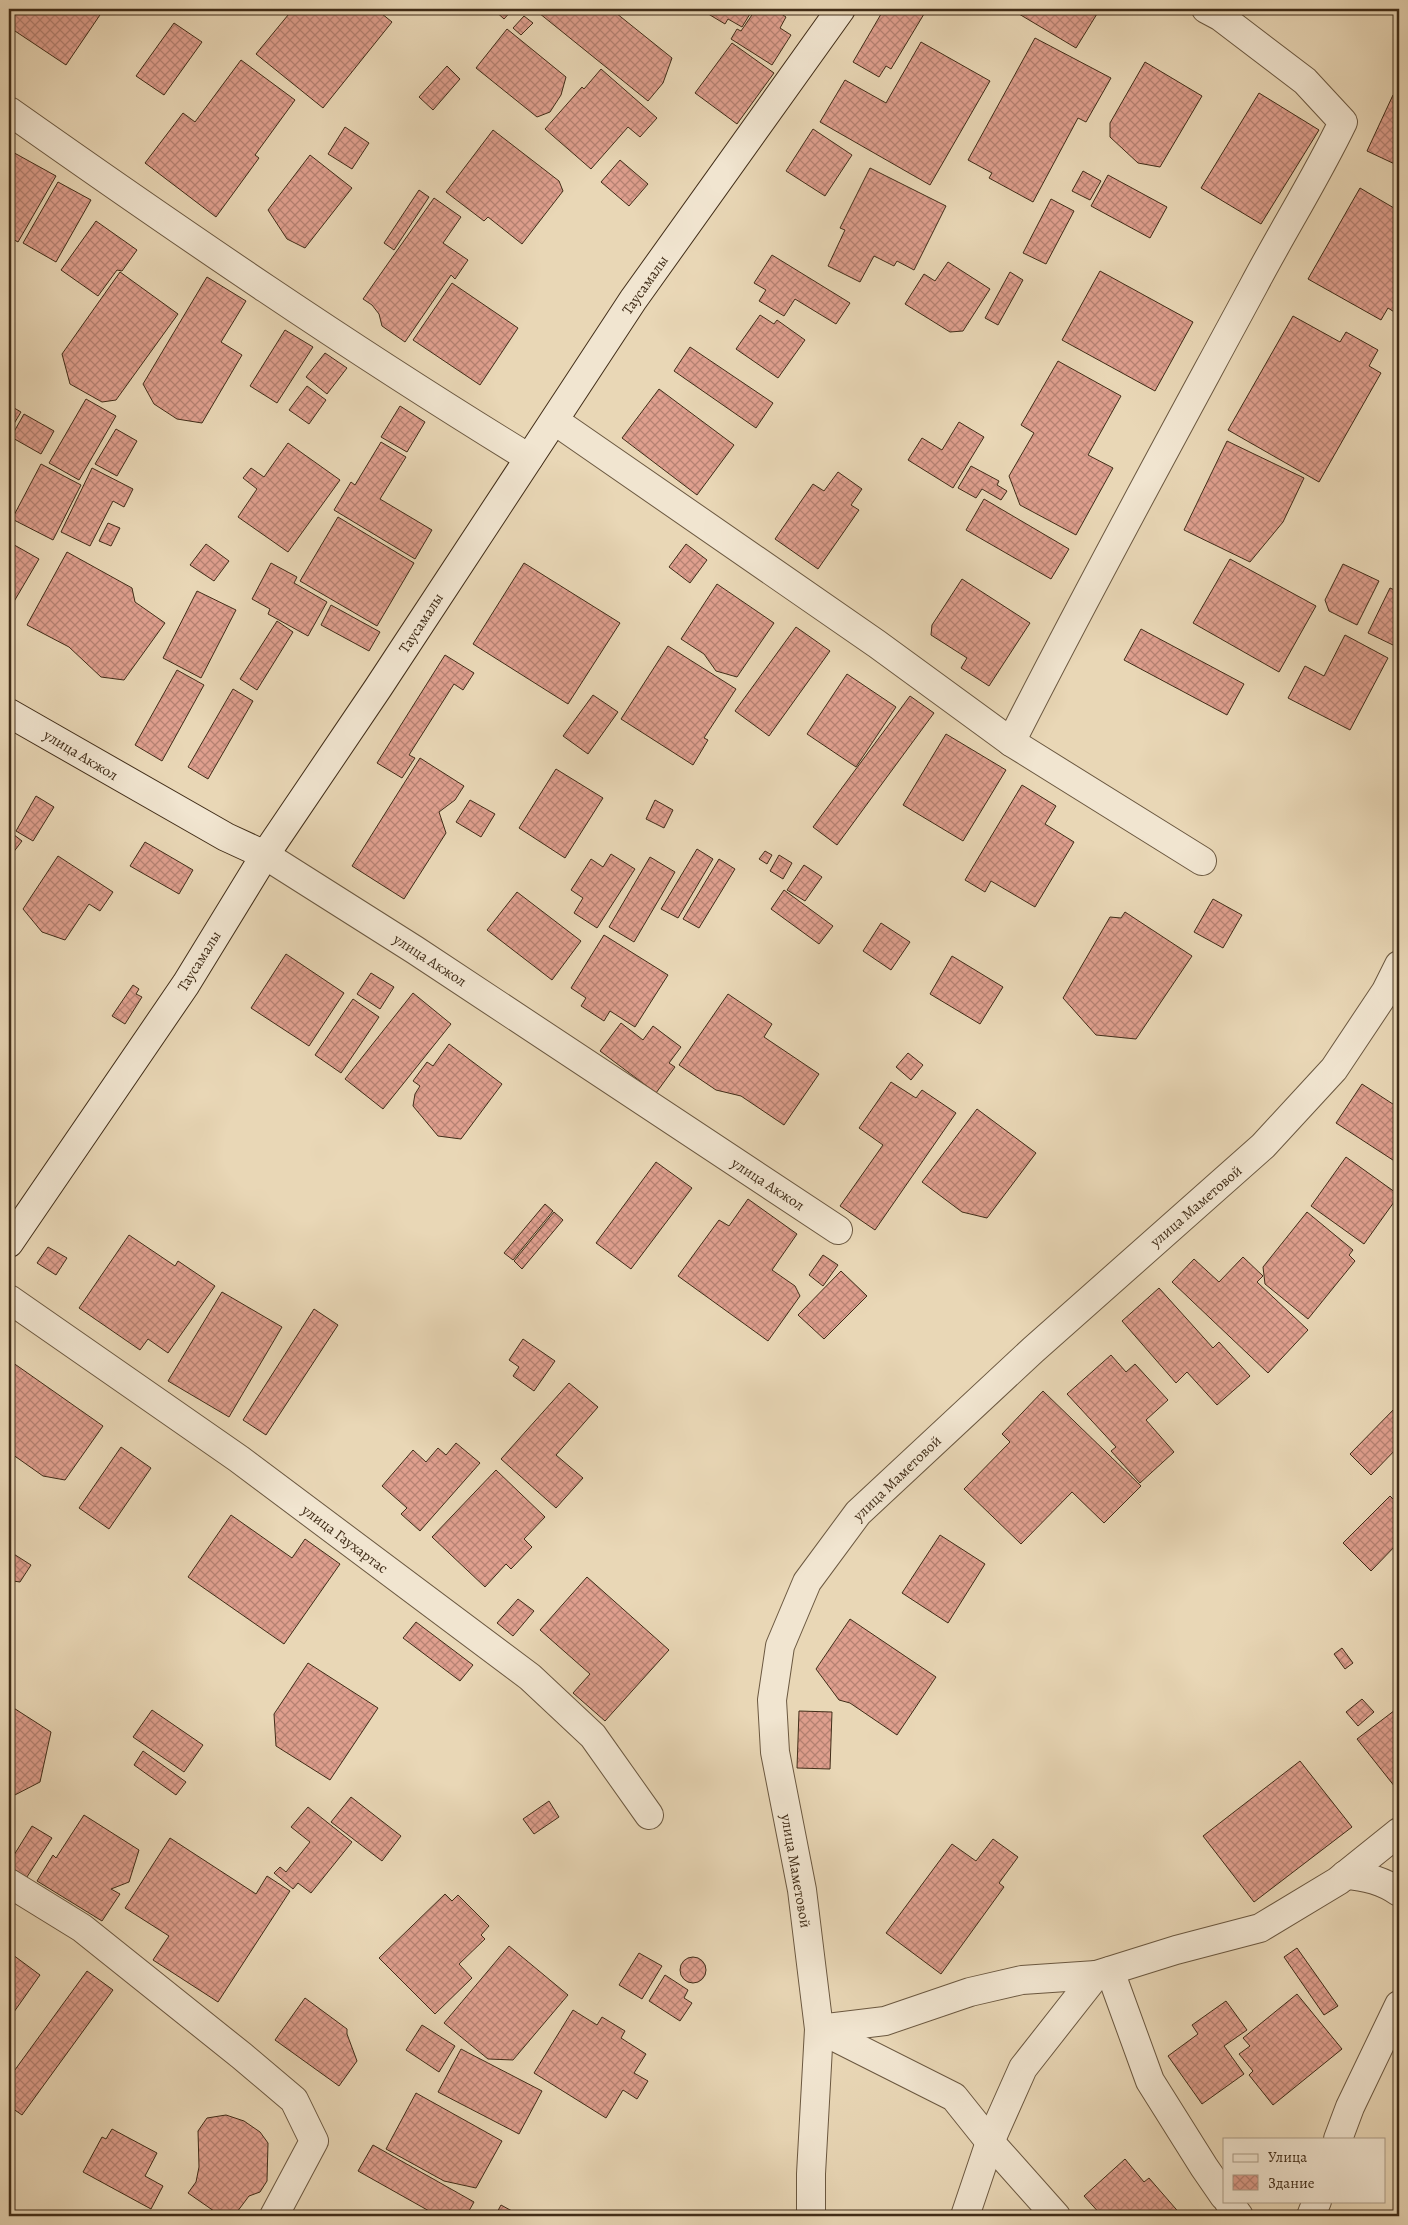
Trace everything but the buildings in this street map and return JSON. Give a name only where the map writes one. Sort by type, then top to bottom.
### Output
[{"type":"street","name":"Таусамалы","points":[[9,1243],[186,984],[265,855],[378,688],[633,300],[842,9]]},
{"type":"street","points":[[1011,742],[1065,635],[1272,250],[1324,161],[1343,122],[1305,81],[1222,17],[1206,9]]},
{"type":"street","points":[[9,110],[187,237],[438,402],[529,458]]},
{"type":"street","points":[[555,421],[877,644],[1011,742],[1202,862]]},
{"type":"street","name":"улица Акжол","points":[[9,713],[226,837],[265,855],[415,950],[838,1230]]},
{"type":"street","name":"улица Маметовой","points":[[811,2216],[811,2174],[819,2030],[802,1890],[775,1752],[772,1700],[780,1646],[807,1582],[858,1513],[1033,1350],[1263,1146],[1334,1069],[1386,991],[1399,965]]},
{"type":"street","name":"улица Гаухартас","points":[[9,1299],[239,1459],[530,1677],[593,1736],[649,1815]]},
{"type":"street","points":[[819,2030],[884,2021],[970,1992],[1022,1980],[1103,1973],[1176,1950],[1260,1928],[1338,1881],[1399,1832]]},
{"type":"street","points":[[1345,1875],[1370,1878],[1387,1883],[1399,1892]]},
{"type":"street","points":[[9,1883],[82,1928],[158,1987],[294,2100],[314,2141],[274,2216]]},
{"type":"street","points":[[965,2216],[990,2142],[1023,2068],[1103,1973]]},
{"type":"street","points":[[1103,1973],[1150,2081],[1204,2168],[1223,2195]]},
{"type":"street","points":[[1338,2138],[1350,2107],[1399,2005]]},
{"type":"street","points":[[819,2030],[954,2097],[990,2142],[1056,2216]]},
{"type":"street","points":[[1229,2202],[1239,2216]]},
{"type":"street","points":[[1311,2216],[1316,2202]]}]
